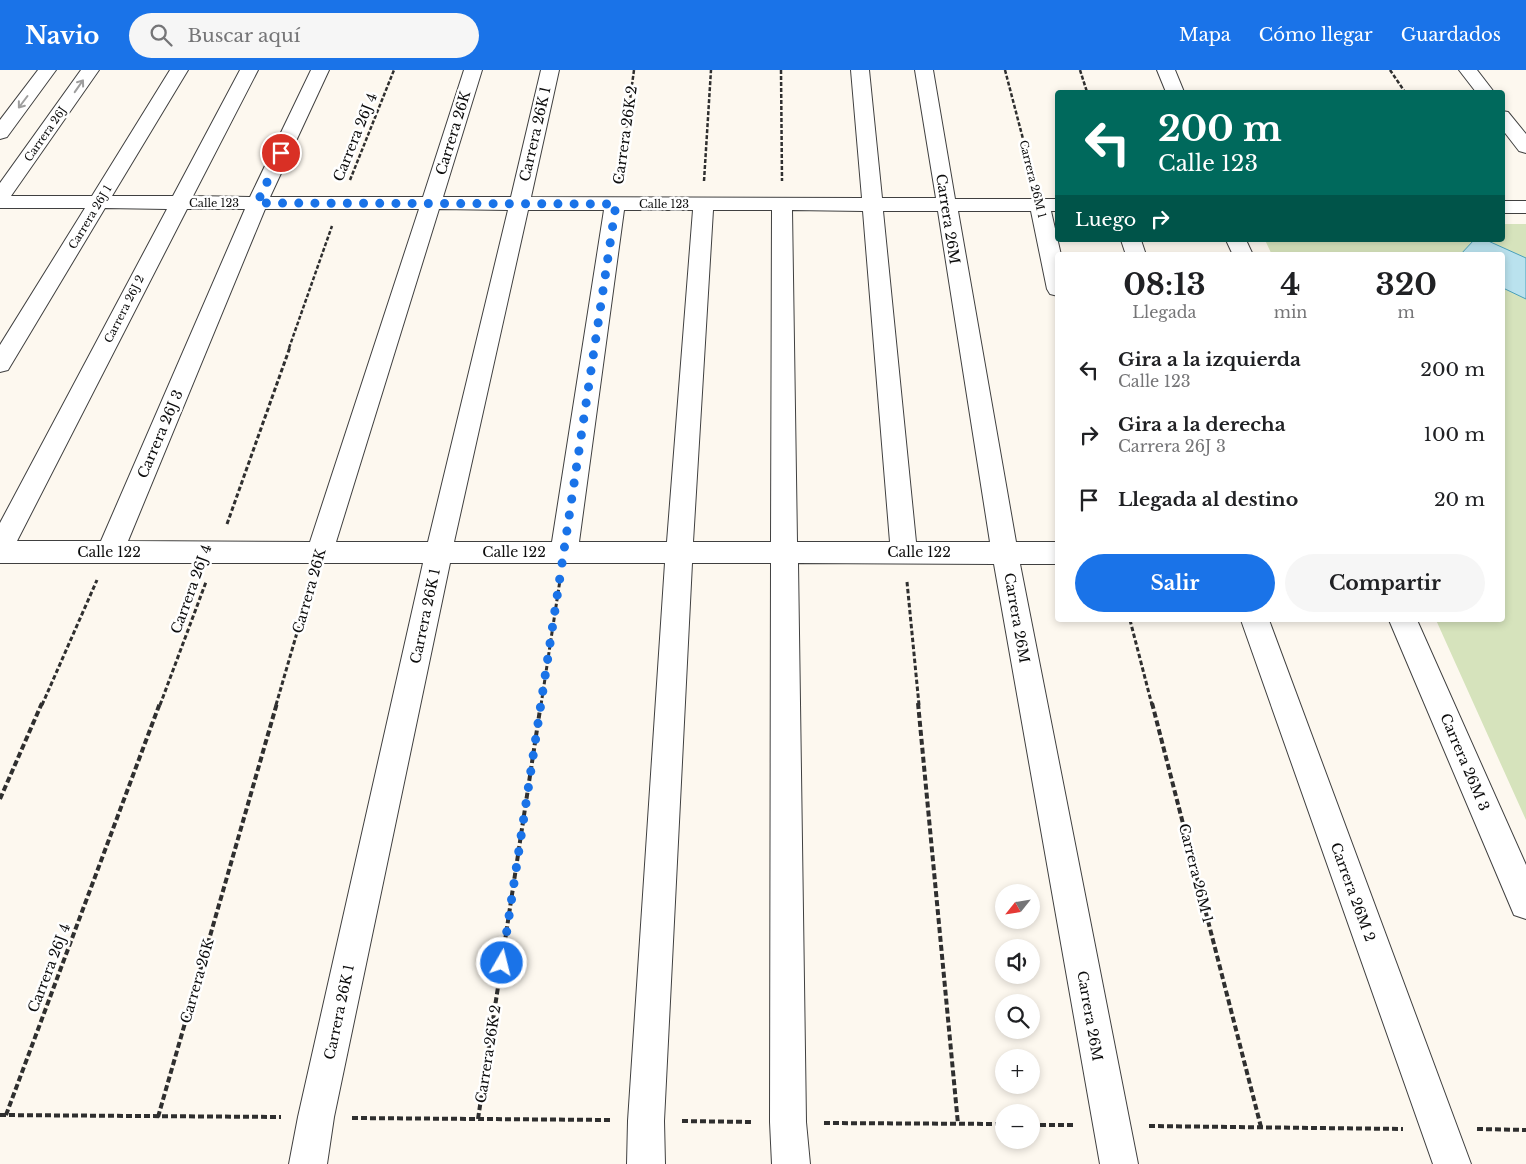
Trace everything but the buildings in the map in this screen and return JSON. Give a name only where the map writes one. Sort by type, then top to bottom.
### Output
[{"type":"street","points":[[0,133],[47,70]]},
{"type":"street","name":"Carrera 26J","points":[[0,197],[90,70]]},
{"type":"street","name":"Carrera 26J 1","points":[[0,364],[179,70]]},
{"type":"street","name":"Carrera 26J 2","points":[[0,548],[178,203],[249,70]]},
{"type":"street","name":"Carrera 26J 3","points":[[110,552],[257,203],[320,70]]},
{"type":"street","name":"Carrera 26K","points":[[320,552],[473,70]]},
{"type":"street","name":"Carrera 26K 1","points":[[308,1164],[316,1117],[439,552],[550,70]]},
{"type":"street","points":[[860,70],[904,552]]},
{"type":"street","name":"Carrera 26M","points":[[924,70],[1004,552],[1110,1126],[1119,1164]]},
{"type":"street","points":[[1166,70],[1174,90]]},
{"type":"street","points":[[1468,70],[1483,90]]},
{"type":"street","points":[[1505,120],[1526,147]]},
{"type":"street","points":[[21,169],[19,182],[21,188],[28,195],[54,203]]},
{"type":"street","name":"Calle 123","points":[[0,202],[1049,205]]},
{"type":"street","points":[[0,220],[35,207],[54,203]]},
{"type":"street","name":"Carrera 26K 2","points":[[564,552],[616,204]]},
{"type":"street","points":[[646,1164],[646,1120],[679,552],[703,204]]},
{"type":"street","points":[[782,204],[788,1122],[791,1164]]},
{"type":"street","name":"Carrera 26M 1","points":[[1049,205],[1055,261]]},
{"type":"street","points":[[1505,207],[1526,207]]},
{"type":"street","name":"Calle 122","points":[[0,552],[1055,553]]},
{"type":"street","name":"Carrera 26M 2","points":[[1257,622],[1452,1164]]},
{"type":"street","name":"Carrera 26M 3","points":[[1404,622],[1526,903]]},
{"type":"path","name":"Carrera 26J 4","points":[[6,1115],[217,552],[340,203],[394,70]]},
{"type":"path","name":"Carrera 26K 2","points":[[616,204],[634,70]]},
{"type":"path","points":[[703,204],[711,70]]},
{"type":"path","points":[[781,70],[782,204]]},
{"type":"path","name":"Carrera 26M 1","points":[[1004,70],[1049,205]]},
{"type":"path","points":[[1080,70],[1086,90]]},
{"type":"path","points":[[1390,70],[1404,90]]},
{"type":"path","points":[[0,799],[110,552]]},
{"type":"path","name":"Carrera 26K","points":[[158,1117],[320,552]]},
{"type":"path","name":"Carrera 26K 2","points":[[478,1119],[564,552]]},
{"type":"path","points":[[904,552],[958,1124]]},
{"type":"path","name":"Carrera 26M 1","points":[[1131,622],[1261,1127]]},
{"type":"path","points":[[0,1115],[995,1124]]},
{"type":"path","points":[[1040,1125],[1526,1130]]},
{"type":"green space","points":[[1505,224],[1526,224],[1526,820],[1437,622],[1505,622],[1505,252],[1271,252],[1266,242],[1505,242]]},
{"type":"water","points":[[1472,242],[1490,242],[1526,258],[1526,299],[1505,289],[1505,252],[1463,252]]},
{"type":"route","points":[[281,153],[257,203],[616,204],[502,963]]}]
